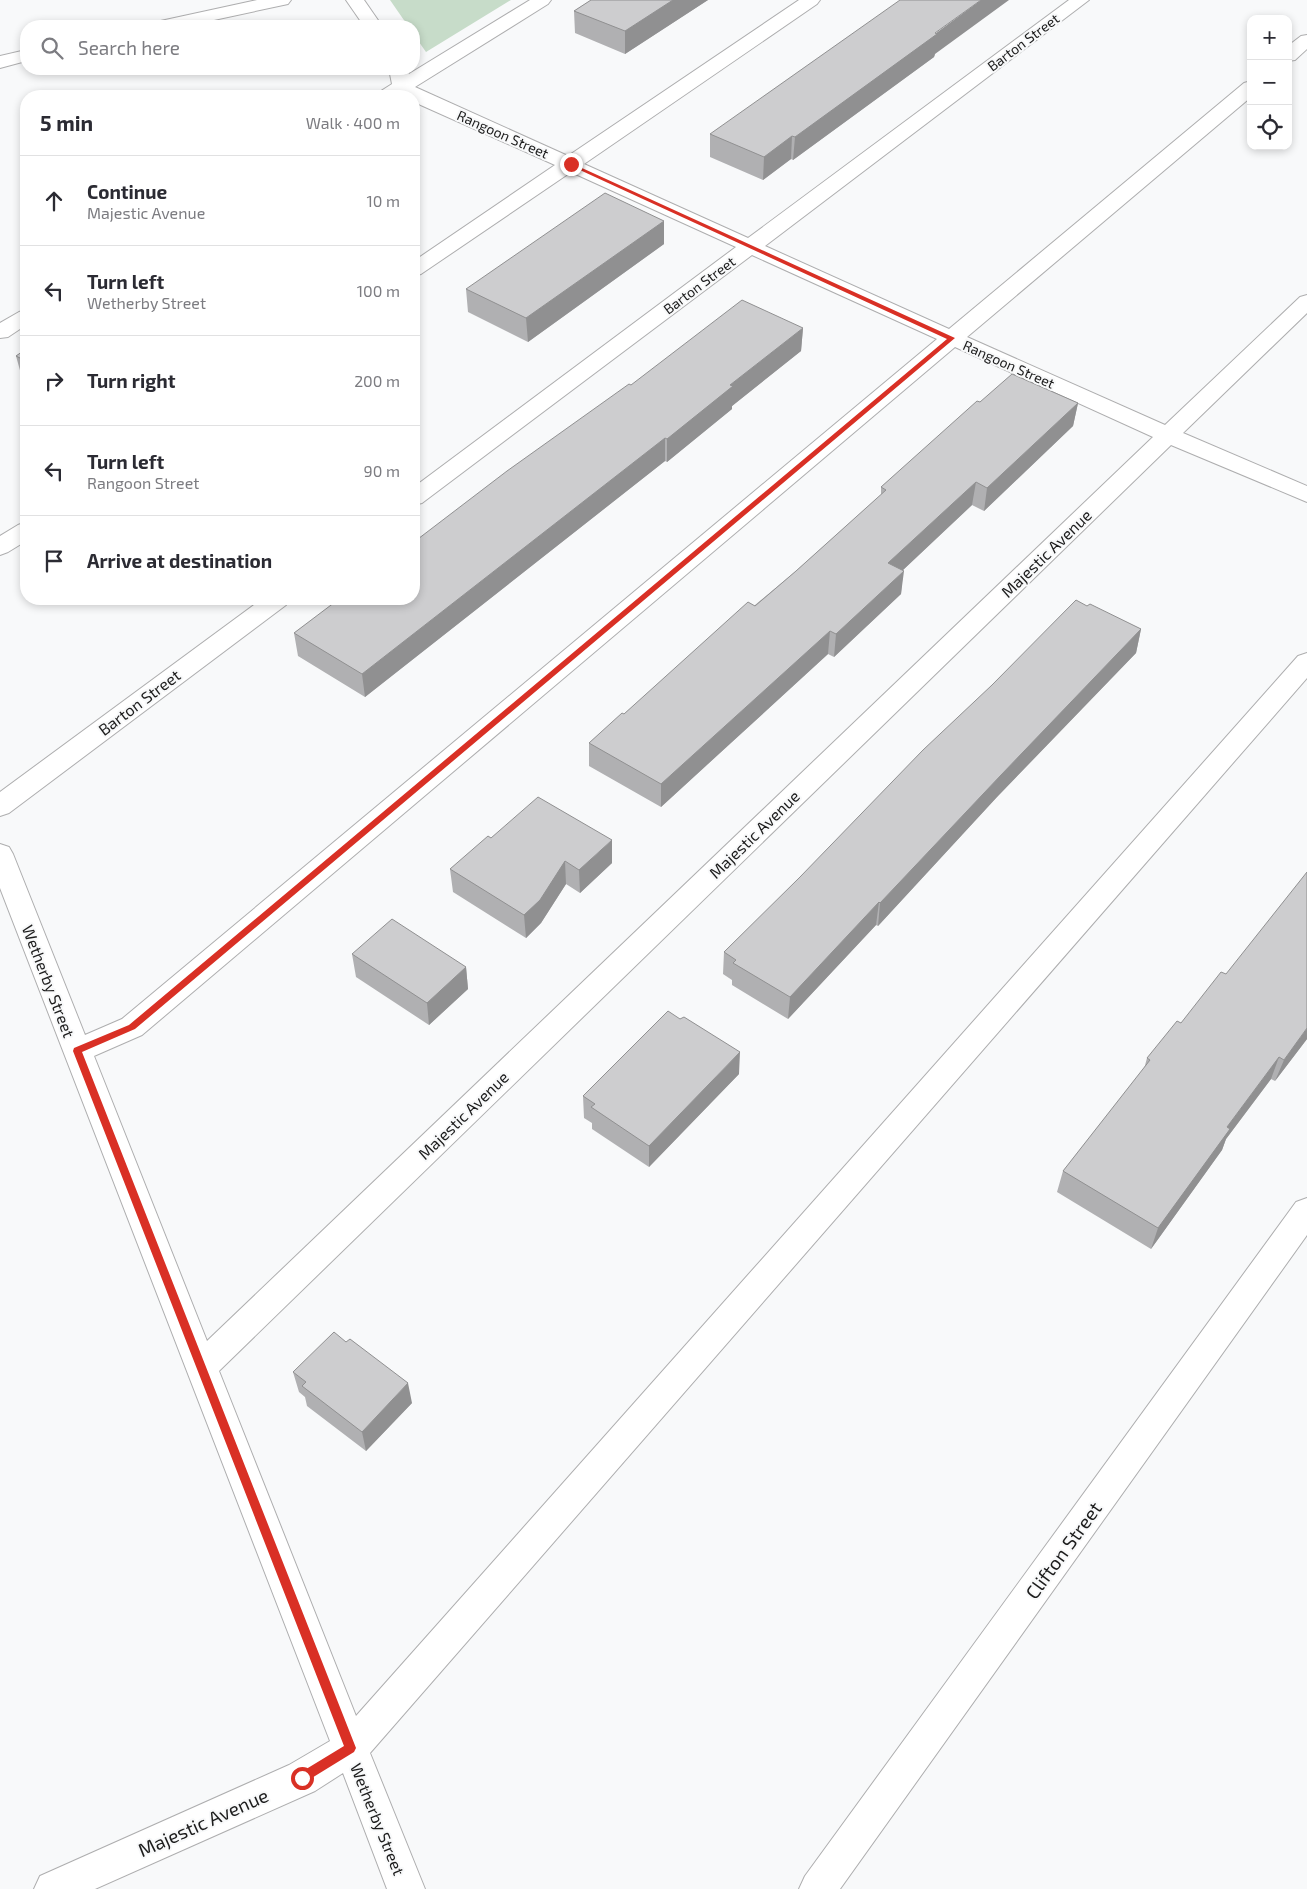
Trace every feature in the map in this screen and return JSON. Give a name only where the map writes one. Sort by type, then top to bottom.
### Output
[{"type":"street","points":[[190,20],[282,0]]},
{"type":"street","points":[[355,0],[369,20]]},
{"type":"street","points":[[420,70],[542,0]]},
{"type":"street","points":[[420,266],[812,0]]},
{"type":"street","name":"Barton Street","points":[[420,494],[1080,0]]},
{"type":"street","points":[[1292,53],[1307,40]]},
{"type":"street","points":[[0,62],[20,57]]},
{"type":"street","points":[[395,84],[411,75]]},
{"type":"street","points":[[77,1051],[132,1027],[1247,90]]},
{"type":"street","name":"Rangoon Street","points":[[420,98],[571,164],[1168,436],[1307,495]]},
{"type":"street","name":"Majestic Avenue","points":[[201,1367],[1307,301]]},
{"type":"street","points":[[0,332],[20,320]]},
{"type":"street","points":[[0,547],[20,534]]},
{"type":"street","name":"Barton Street","points":[[0,806],[270,605]]},
{"type":"street","name":"Majestic Avenue","points":[[53,1889],[302,1778],[350,1748],[1307,662]]},
{"type":"street","name":"Wetherby Street","points":[[0,854],[406,1889]]},
{"type":"street","name":"Clifton Street","points":[[818,1889],[1307,1210]]},
{"type":"green space","points":[[390,0],[511,0],[426,52],[420,44],[420,20],[404,20]]},
{"type":"building","points":[[591,0],[673,0],[625,31],[574,11]]},
{"type":"building","points":[[900,0],[981,0],[795,137],[792,136],[764,157],[710,134]]},
{"type":"building","points":[[605,193],[664,221],[526,318],[466,289]]},
{"type":"building","points":[[742,300],[803,328],[730,385],[733,386],[667,439],[665,438],[362,674],[294,633],[331,605],[420,605],[420,537],[507,471],[629,384],[631,385]]},
{"type":"building","points":[[1012,374],[1078,403],[987,488],[976,482],[888,563],[904,571],[836,634],[830,631],[661,784],[589,743],[622,713],[624,714],[748,602],[755,606],[796,571],[886,490],[881,487],[977,401],[980,402]]},
{"type":"building","points":[[1076,600],[1087,606],[1090,604],[1141,629],[790,997],[733,963],[736,960],[724,952],[800,877],[923,750],[992,685]]},
{"type":"building","points":[[538,797],[612,840],[579,870],[565,861],[540,900],[524,915],[450,869],[488,836],[491,838]]},
{"type":"building","points":[[1307,872],[1307,1028],[1284,1060],[1279,1057],[1227,1127],[1230,1129],[1158,1228],[1063,1171],[1150,1060],[1147,1058],[1177,1021],[1181,1023],[1221,972],[1226,974]]},
{"type":"building","points":[[392,919],[466,967],[427,1003],[352,954]]},
{"type":"building","points":[[668,1011],[680,1019],[684,1017],[740,1052],[649,1146],[591,1107],[595,1104],[583,1096]]},
{"type":"building","points":[[334,1332],[346,1342],[350,1339],[408,1383],[362,1432],[302,1386],[306,1382],[293,1372]]},
{"type":"route","points":[[302,1778],[350,1748],[77,1051],[132,1027],[952,338],[571,164]]}]
